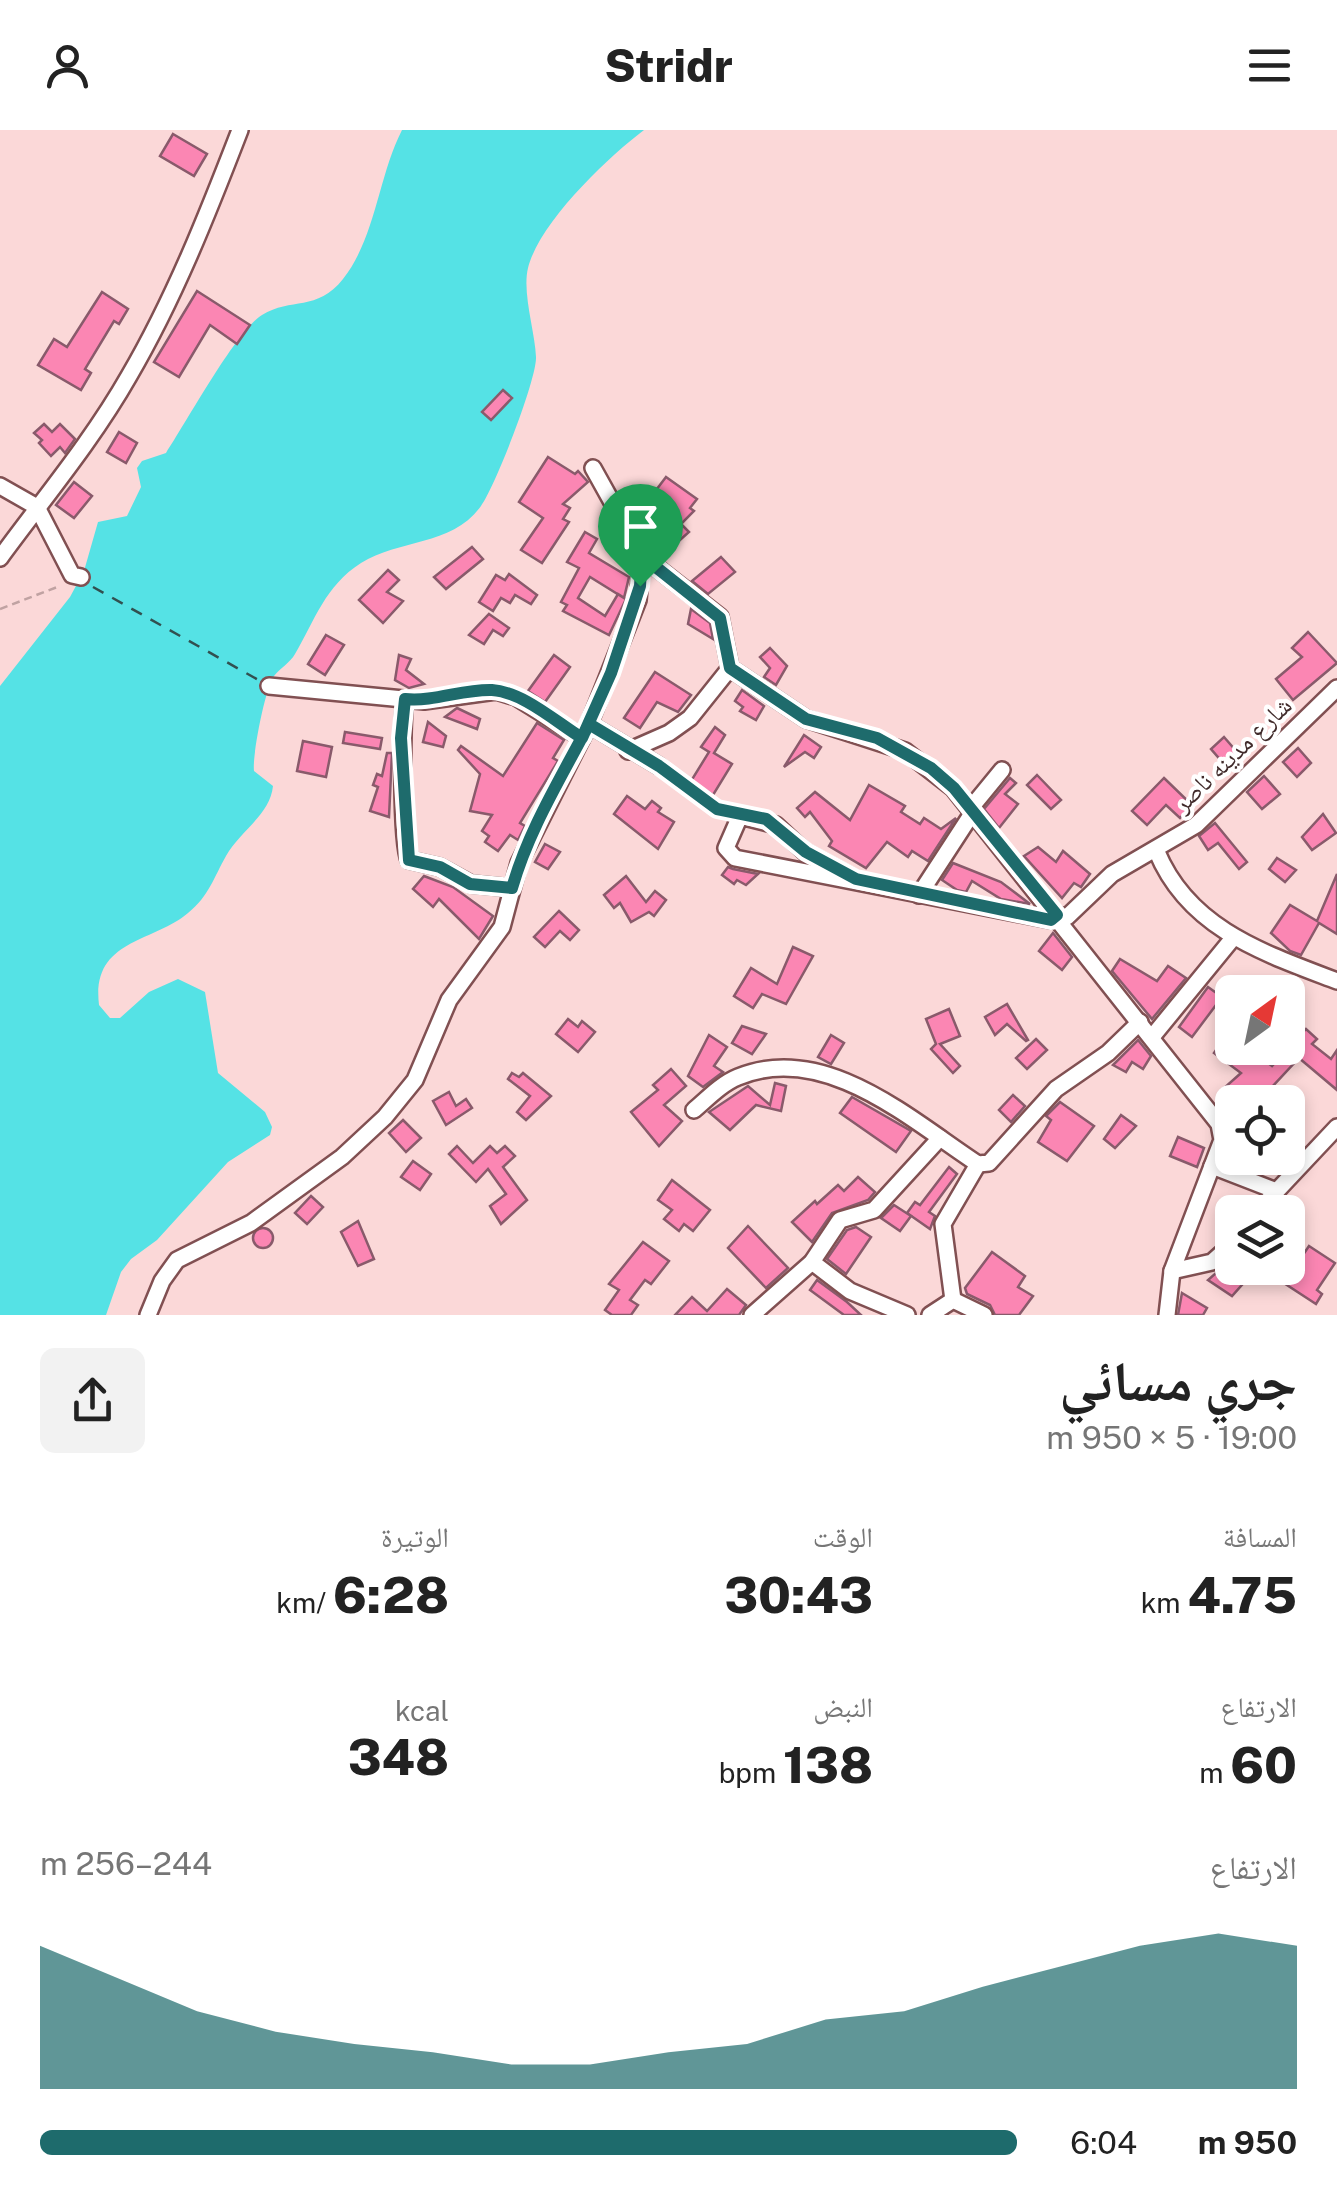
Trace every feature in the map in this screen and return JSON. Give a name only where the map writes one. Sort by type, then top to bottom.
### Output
[{"type":"street","points":[[0,558],[94,433],[130,375],[159,319],[240,130]]},
{"type":"street","points":[[593,468],[642,556],[720,618],[730,668],[806,719],[905,751],[931,768],[971,810],[1057,915],[1219,1124],[1222,1140],[1172,1271],[1167,1315]]},
{"type":"street","points":[[0,486],[36,507],[76,576]]},
{"type":"street","points":[[148,1315],[162,1281],[177,1260],[251,1223],[342,1157],[385,1117],[415,1080],[449,1000],[502,926],[537,820],[586,731],[638,600],[642,556]]},
{"type":"street","points":[[628,751],[669,734],[690,718],[730,668]]},
{"type":"street","points":[[269,686],[424,701],[489,690],[506,693],[659,766]]},
{"type":"street","name":"شارع مدينه ناصر","points":[[1057,915],[1075,914],[1112,874],[1157,852],[1196,825],[1337,688]]},
{"type":"street","points":[[405,699],[401,738],[409,860],[440,867],[470,884],[512,888]]},
{"type":"street","points":[[918,895],[971,810],[1002,770]]},
{"type":"street","points":[[856,879],[806,852],[776,825],[740,816],[726,848],[730,857],[1051,920],[1057,915]]},
{"type":"street","points":[[1157,852],[1190,905],[1233,938],[1337,981]]},
{"type":"street","points":[[1152,1038],[1233,938]]},
{"type":"street","points":[[953,1300],[943,1224],[978,1164],[994,1160],[1005,1141],[1056,1089],[1108,1053],[1140,1022]]},
{"type":"street","points":[[694,1110],[740,1076],[765,1070],[812,1072],[866,1088],[978,1164]]},
{"type":"street","points":[[1270,1195],[1337,1126]]},
{"type":"street","points":[[752,1315],[812,1262],[840,1220],[874,1210],[940,1138]]},
{"type":"street","points":[[1212,1166],[1274,1190]]},
{"type":"street","points":[[1172,1271],[1215,1259]]},
{"type":"street","points":[[812,1262],[850,1290],[907,1315]]},
{"type":"street","points":[[930,1315],[953,1300]]},
{"type":"street","points":[[953,1300],[984,1315]]},
{"type":"path","points":[[0,610],[58,588],[76,576]]},
{"type":"path","points":[[659,766],[717,809],[740,816]]},
{"type":"water","points":[[402,130],[644,130],[576,193],[535,250],[527,278],[534,369],[514,433],[481,506],[456,528],[376,555],[338,582],[293,657],[274,676],[267,694],[254,763],[254,771],[273,786],[266,806],[232,847],[195,907],[174,923],[114,955],[99,983],[99,1005],[110,1018],[120,1018],[149,992],[178,979],[205,992],[218,1073],[265,1112],[272,1127],[270,1135],[228,1162],[157,1240],[131,1259],[121,1272],[106,1315],[0,1315],[0,686],[70,597],[84,571],[98,522],[127,516],[141,487],[137,468],[142,461],[166,453],[225,358],[251,324],[283,306],[323,296],[343,279],[363,245]]},
{"type":"building","points":[[173,134],[207,154],[194,176],[160,156]]},
{"type":"building","points":[[197,291],[250,325],[237,344],[210,325],[179,377],[154,362]]},
{"type":"building","points":[[102,292],[128,309],[119,324],[114,321],[85,369],[91,373],[81,390],[38,365],[54,339],[67,347]]},
{"type":"building","points":[[503,390],[512,398],[491,420],[482,412]]},
{"type":"building","points":[[44,424],[52,432],[60,424],[75,439],[65,453],[60,447],[51,456],[39,443],[42,440],[34,433]]},
{"type":"building","points":[[119,432],[137,443],[126,463],[107,452]]},
{"type":"building","points":[[548,457],[575,474],[578,471],[588,482],[563,504],[570,508],[563,519],[569,522],[542,563],[521,550],[543,518],[519,502]]},
{"type":"building","points":[[666,477],[697,499],[690,508],[694,511],[681,524],[689,532],[680,540],[665,524],[652,539],[630,512],[639,502],[644,506]]},
{"type":"building","points":[[74,482],[92,496],[74,518],[56,505]]},
{"type":"building","points":[[585,532],[597,539],[589,553],[629,577],[626,599],[609,635],[563,611],[567,605],[561,602],[579,568],[567,562]],"holes":[[[590,577],[618,594],[605,616],[578,598]]]},
{"type":"building","points":[[472,547],[483,559],[446,589],[434,577]]},
{"type":"building","points":[[721,557],[735,572],[708,594],[692,581]]},
{"type":"building","points":[[388,570],[399,580],[387,592],[403,601],[383,623],[359,600]]},
{"type":"building","points":[[509,574],[537,595],[531,604],[515,595],[510,603],[501,598],[493,611],[479,602],[496,575],[505,580]]},
{"type":"building","points":[[691,609],[710,623],[713,639],[688,624]]},
{"type":"building","points":[[489,614],[509,628],[503,636],[493,630],[484,644],[469,635]]},
{"type":"building","points":[[1308,632],[1337,663],[1293,700],[1276,679],[1302,657],[1292,648]]},
{"type":"building","points":[[326,635],[344,645],[325,675],[308,664]]},
{"type":"building","points":[[770,648],[787,666],[776,685],[764,677],[770,668],[760,657]]},
{"type":"building","points":[[399,655],[411,659],[406,670],[424,684],[409,688],[395,680]]},
{"type":"building","points":[[554,655],[570,667],[545,702],[528,691]]},
{"type":"building","points":[[655,672],[691,695],[678,712],[657,702],[640,728],[624,718]]},
{"type":"building","points":[[742,690],[764,706],[756,720],[740,711],[743,707],[735,701]]},
{"type":"building","points":[[457,708],[480,719],[477,729],[445,717]]},
{"type":"building","points":[[428,722],[446,736],[443,747],[423,742]]},
{"type":"building","points":[[537,723],[564,740],[553,758],[558,761],[520,823],[525,826],[518,840],[510,835],[498,851],[485,842],[489,836],[482,831],[492,815],[470,811],[480,774],[458,750],[461,746],[503,776]]},
{"type":"building","points":[[715,727],[725,735],[714,753],[732,764],[713,795],[691,781],[709,752],[701,747]]},
{"type":"building","points":[[345,732],[382,738],[380,749],[343,743]]},
{"type":"building","points":[[804,735],[821,747],[814,758],[805,752],[784,767]]},
{"type":"building","points":[[1224,737],[1243,759],[1230,771],[1211,749]]},
{"type":"building","points":[[303,741],[332,747],[326,777],[297,771]]},
{"type":"building","points":[[1298,748],[1311,763],[1297,777],[1283,762]]},
{"type":"building","points":[[387,753],[392,753],[389,817],[370,811],[378,787],[373,785],[377,774],[382,776]]},
{"type":"building","points":[[1037,775],[1061,800],[1051,809],[1027,785]]},
{"type":"building","points":[[1264,776],[1280,794],[1262,809],[1247,792]]},
{"type":"building","points":[[1010,778],[1016,783],[1005,794],[1018,804],[999,828],[984,809]]},
{"type":"building","points":[[1164,778],[1192,805],[1180,818],[1166,805],[1147,825],[1132,811]]},
{"type":"building","points":[[869,785],[905,806],[901,812],[920,824],[924,818],[941,829],[956,818],[928,861],[912,851],[908,857],[887,842],[866,868],[829,846],[832,841],[810,812],[805,817],[797,808],[815,792],[850,820]]},
{"type":"building","points":[[627,796],[645,809],[652,801],[661,808],[658,812],[674,822],[658,849],[614,814]]},
{"type":"building","points":[[1323,814],[1336,833],[1312,850],[1302,837]]},
{"type":"building","points":[[1215,823],[1247,862],[1239,869],[1218,843],[1208,850],[1199,836]]},
{"type":"building","points":[[545,844],[560,852],[548,869],[535,862]]},
{"type":"building","points":[[1038,847],[1056,862],[1063,851],[1090,874],[1081,887],[1074,883],[1062,898],[1024,856]]},
{"type":"building","points":[[1277,858],[1296,870],[1285,882],[1269,869]]},
{"type":"building","points":[[953,863],[1001,882],[1030,904],[1001,899],[972,881],[966,892],[957,890],[942,880]]},
{"type":"building","points":[[728,867],[758,874],[746,885],[737,880],[734,884],[722,875]]},
{"type":"building","points":[[1337,874],[1337,934],[1319,923],[1301,955],[1290,951],[1271,933],[1290,905],[1317,921]]},
{"type":"building","points":[[424,876],[453,887],[493,916],[479,939],[439,899],[433,907],[413,889]]},
{"type":"building","points":[[626,876],[646,902],[655,891],[666,900],[654,916],[649,912],[631,922],[620,903],[614,908],[604,895]]},
{"type":"building","points":[[559,911],[579,930],[570,940],[560,931],[545,947],[534,937]]},
{"type":"building","points":[[1053,933],[1072,957],[1062,970],[1039,951]]},
{"type":"building","points":[[793,947],[813,956],[786,1004],[762,994],[753,1008],[734,996],[751,968],[777,984]]},
{"type":"building","points":[[1120,959],[1157,981],[1168,966],[1186,978],[1152,1019],[1112,971]]},
{"type":"building","points":[[1208,987],[1215,992],[1215,1006],[1192,1037],[1179,1027]]},
{"type":"building","points":[[1007,1004],[1028,1040],[1007,1024],[995,1035],[985,1017]]},
{"type":"building","points":[[949,1009],[960,1036],[940,1044],[960,1066],[953,1073],[931,1049],[936,1044],[926,1019]]},
{"type":"building","points":[[568,1019],[578,1027],[582,1021],[595,1032],[578,1052],[556,1034]]},
{"type":"building","points":[[742,1026],[766,1034],[752,1054],[732,1043]]},
{"type":"building","points":[[1306,1029],[1317,1039],[1312,1044],[1331,1059],[1337,1050],[1337,1090],[1305,1063]]},
{"type":"building","points":[[709,1035],[727,1047],[714,1066],[723,1072],[703,1087],[688,1076]]},
{"type":"building","points":[[831,1035],[844,1043],[831,1064],[818,1057]]},
{"type":"building","points":[[1036,1039],[1047,1050],[1027,1069],[1016,1058]]},
{"type":"building","points":[[1138,1040],[1151,1056],[1143,1069],[1132,1062],[1126,1072],[1113,1065]]},
{"type":"building","points":[[1230,1065],[1292,1065],[1274,1085],[1228,1085],[1241,1073]]},
{"type":"building","points":[[671,1069],[686,1086],[664,1105],[682,1121],[659,1146],[631,1112],[658,1090],[653,1085]]},
{"type":"building","points":[[512,1073],[519,1077],[523,1073],[551,1096],[526,1120],[517,1112],[530,1096],[508,1079]]},
{"type":"building","points":[[775,1083],[786,1086],[781,1111],[756,1105],[730,1130],[709,1112],[748,1086],[770,1105]]},
{"type":"building","points":[[449,1092],[456,1106],[466,1099],[472,1108],[446,1125],[433,1101]]},
{"type":"building","points":[[1013,1095],[1025,1106],[1011,1122],[999,1110]]},
{"type":"building","points":[[852,1097],[911,1131],[896,1152],[840,1113]]},
{"type":"building","points":[[1060,1102],[1094,1126],[1067,1161],[1038,1142],[1051,1120],[1046,1116]]},
{"type":"building","points":[[1121,1115],[1136,1126],[1115,1148],[1104,1139]]},
{"type":"building","points":[[403,1120],[421,1138],[406,1152],[389,1133]]},
{"type":"building","points":[[1178,1137],[1204,1148],[1197,1167],[1170,1156]]},
{"type":"building","points":[[457,1146],[473,1163],[490,1146],[497,1153],[505,1146],[515,1156],[503,1167],[527,1200],[501,1224],[490,1206],[506,1194],[488,1169],[476,1182],[449,1154]]},
{"type":"building","points":[[413,1161],[431,1174],[420,1190],[401,1177]]},
{"type":"building","points":[[949,1167],[957,1174],[929,1212],[935,1216],[930,1229],[907,1213],[915,1202],[920,1205]]},
{"type":"building","points":[[858,1177],[875,1192],[868,1200],[832,1213],[812,1242],[792,1222],[838,1185],[844,1191]]},
{"type":"building","points":[[672,1180],[710,1210],[693,1231],[684,1224],[679,1231],[664,1219],[672,1210],[658,1200]]},
{"type":"building","points":[[311,1196],[323,1207],[307,1224],[295,1213]]},
{"type":"building","points":[[894,1205],[911,1216],[900,1231],[881,1218]]},
{"type":"building","points":[[358,1221],[374,1259],[358,1266],[341,1232]]},
{"type":"building","points":[[748,1226],[788,1268],[766,1288],[728,1248]]},
{"type":"building","points":[[856,1227],[871,1237],[846,1274],[827,1259],[847,1230]]},
{"type":"building","points":[[259,1228],[267,1228],[273,1238],[267,1248],[259,1248],[253,1242],[253,1234]]},
{"type":"building","points":[[643,1242],[669,1261],[651,1284],[645,1280],[630,1300],[638,1305],[631,1315],[612,1315],[605,1310],[619,1290],[609,1284]]},
{"type":"building","points":[[1309,1246],[1335,1263],[1317,1290],[1322,1294],[1316,1304],[1287,1285],[1305,1285],[1305,1252]]},
{"type":"building","points":[[992,1252],[1025,1276],[1018,1287],[1033,1296],[1019,1315],[995,1315],[990,1305],[967,1294],[965,1288]]},
{"type":"building","points":[[817,1280],[861,1315],[844,1315],[810,1290]]},
{"type":"building","points":[[1216,1285],[1242,1285],[1232,1296]]},
{"type":"building","points":[[727,1289],[746,1305],[739,1315],[675,1315],[692,1297],[707,1311]]},
{"type":"building","points":[[1182,1293],[1207,1308],[1203,1315],[1178,1315]]},
{"type":"ferry route","points":[[93,587],[262,682]]},
{"type":"route","points":[[640,586],[611,673],[582,738],[506,693],[489,690],[424,701],[405,699],[401,738],[406,769],[405,851],[409,860],[440,867],[470,884],[512,888],[537,820],[562,772],[582,738],[589,724],[628,751],[659,766],[717,809],[766,819],[806,852],[856,879],[1051,920],[1057,915],[954,788],[931,768],[877,738],[806,719],[730,668],[729,648],[715,610],[642,556],[640,586]]}]
